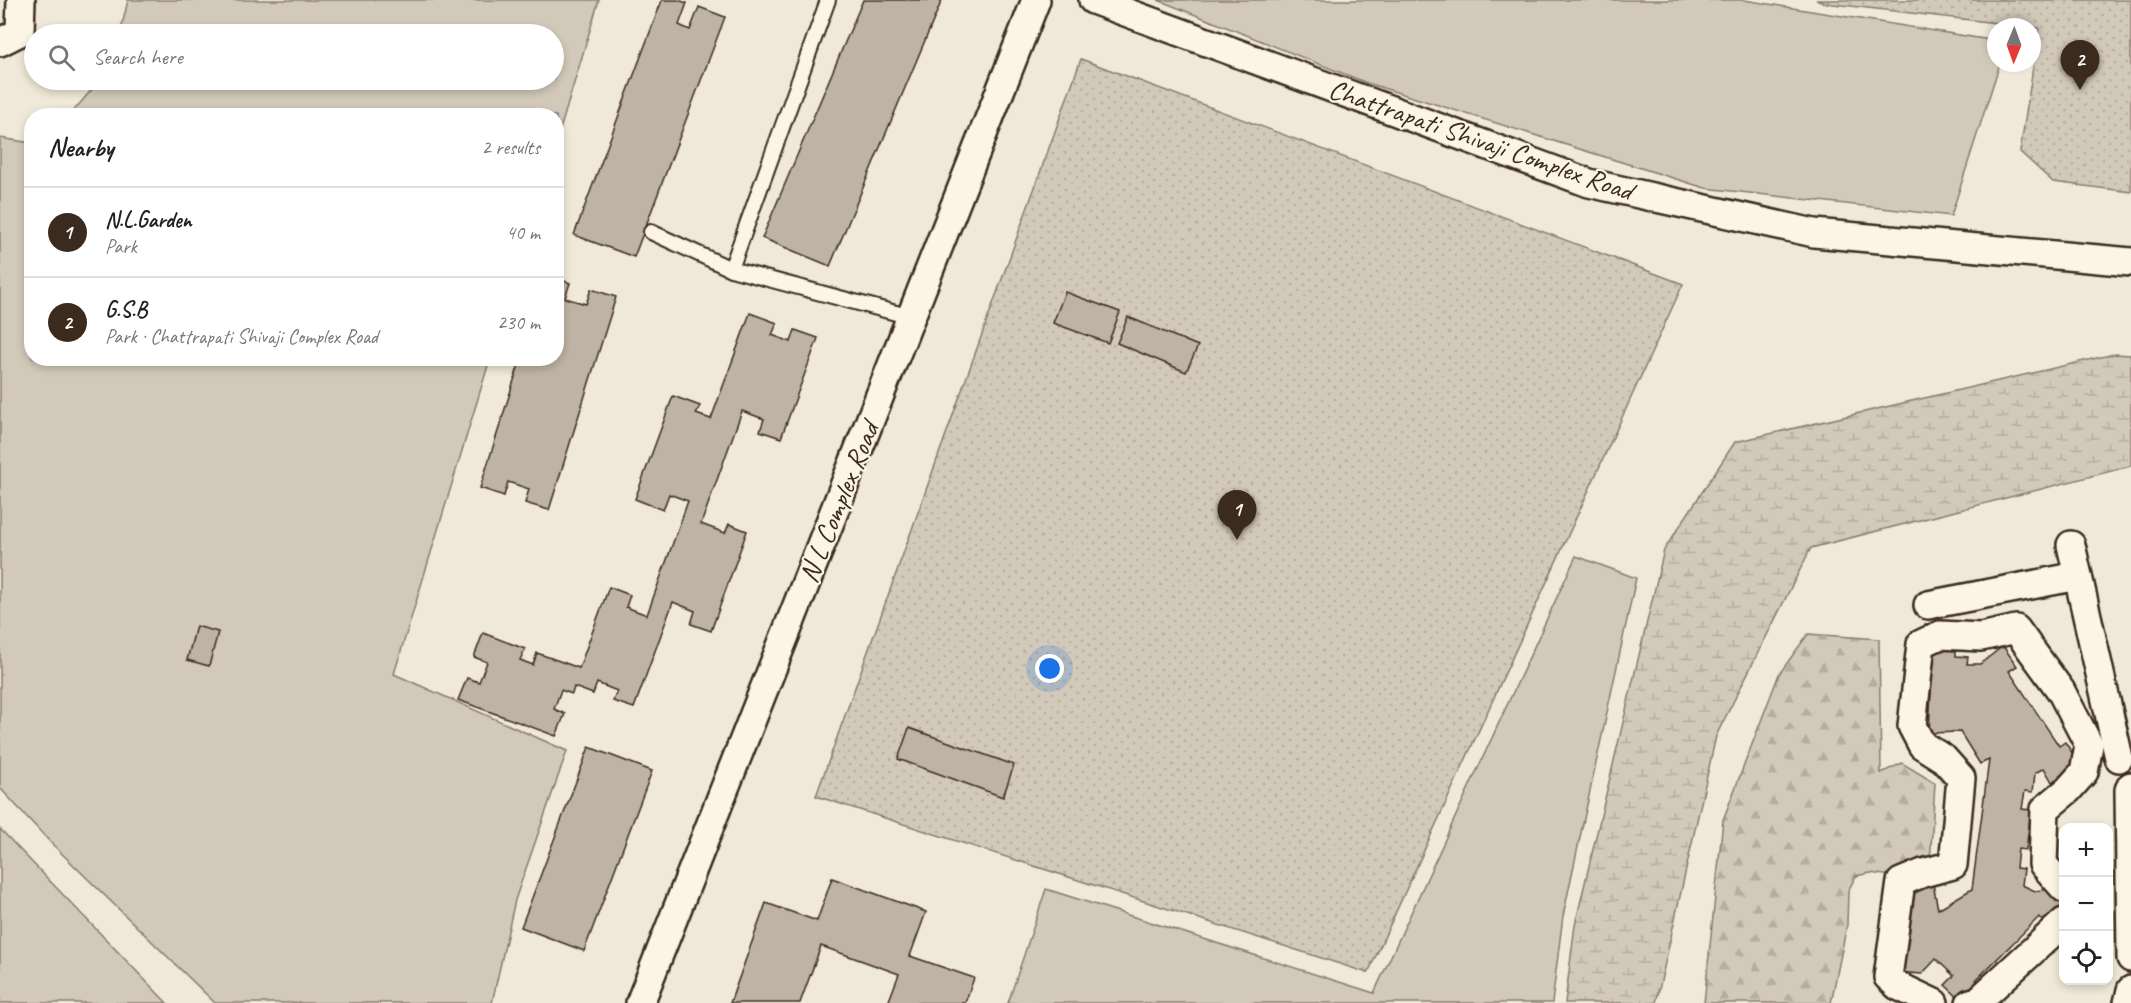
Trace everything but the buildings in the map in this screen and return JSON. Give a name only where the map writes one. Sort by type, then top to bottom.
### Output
[{"type":"street","points":[[0,42],[20,32],[21,0]]},
{"type":"street","name":"N L Complex Road","points":[[640,1003],[1036,0]]},
{"type":"street","name":"Chattrapati Shivaji Complex Road","points":[[1093,0],[1589,183],[1814,233],[2131,262]]},
{"type":"street","points":[[2071,545],[2125,761]]},
{"type":"street","points":[[1928,605],[2078,576]]},
{"type":"street","points":[[1934,1003],[1898,986],[1888,977],[1901,882],[1953,865],[1961,778],[1944,759],[1922,745],[1912,726],[1921,644],[1940,635],[1981,637],[2016,629],[2061,691],[2089,745],[2084,772],[2068,790],[2045,809],[2054,850],[2043,864],[2059,882]]},
{"type":"street","points":[[2089,745],[2125,761]]},
{"type":"street","points":[[2131,786],[2119,849],[2131,958]]},
{"type":"street","points":[[1970,1003],[1978,1001],[2059,927]]},
{"type":"street","points":[[2128,1003],[2131,990]]},
{"type":"lane","points":[[731,269],[828,0]]},
{"type":"lane","points":[[651,232],[731,269],[911,317]]},
{"type":"green space","points":[[128,0],[599,0],[564,117],[564,108],[76,108],[91,90],[564,90],[564,24],[122,24]]},
{"type":"green space","points":[[1158,0],[1744,0],[1987,40],[1987,72],[1997,72],[1951,216],[1705,188],[1367,83]]},
{"type":"green space","points":[[1816,0],[2131,0],[2131,192],[2053,182],[2020,152],[2032,72],[2041,72],[2041,18],[1987,18],[1987,22],[1825,3]]},
{"type":"green space","points":[[1081,59],[1683,284],[1368,973],[816,796]]},
{"type":"green space","points":[[0,138],[24,142],[24,366],[488,366],[394,674],[567,751],[515,900],[492,1003],[215,1003],[51,843],[0,788]]},
{"type":"green space","points":[[2114,354],[2131,355],[2131,466],[1811,548],[1716,736],[1656,1003],[1565,1003],[1575,925],[1664,550],[1735,442]]},
{"type":"green space","points":[[1576,556],[1636,578],[1563,916],[1552,1003],[1008,1003],[1046,889],[1374,993]]},
{"type":"green space","points":[[1808,634],[1879,639],[1881,773],[1902,763],[1935,783],[1929,881],[1870,873],[1856,876],[1848,891],[1847,925],[1831,1003],[1704,1003],[1723,820],[1779,674]]},
{"type":"green space","points":[[0,829],[167,1003],[0,1003]]},
{"type":"place","name":"G.S.B","points":[[2080,90]]},
{"type":"place","name":"N.L.Garden","points":[[1237,540]]}]
